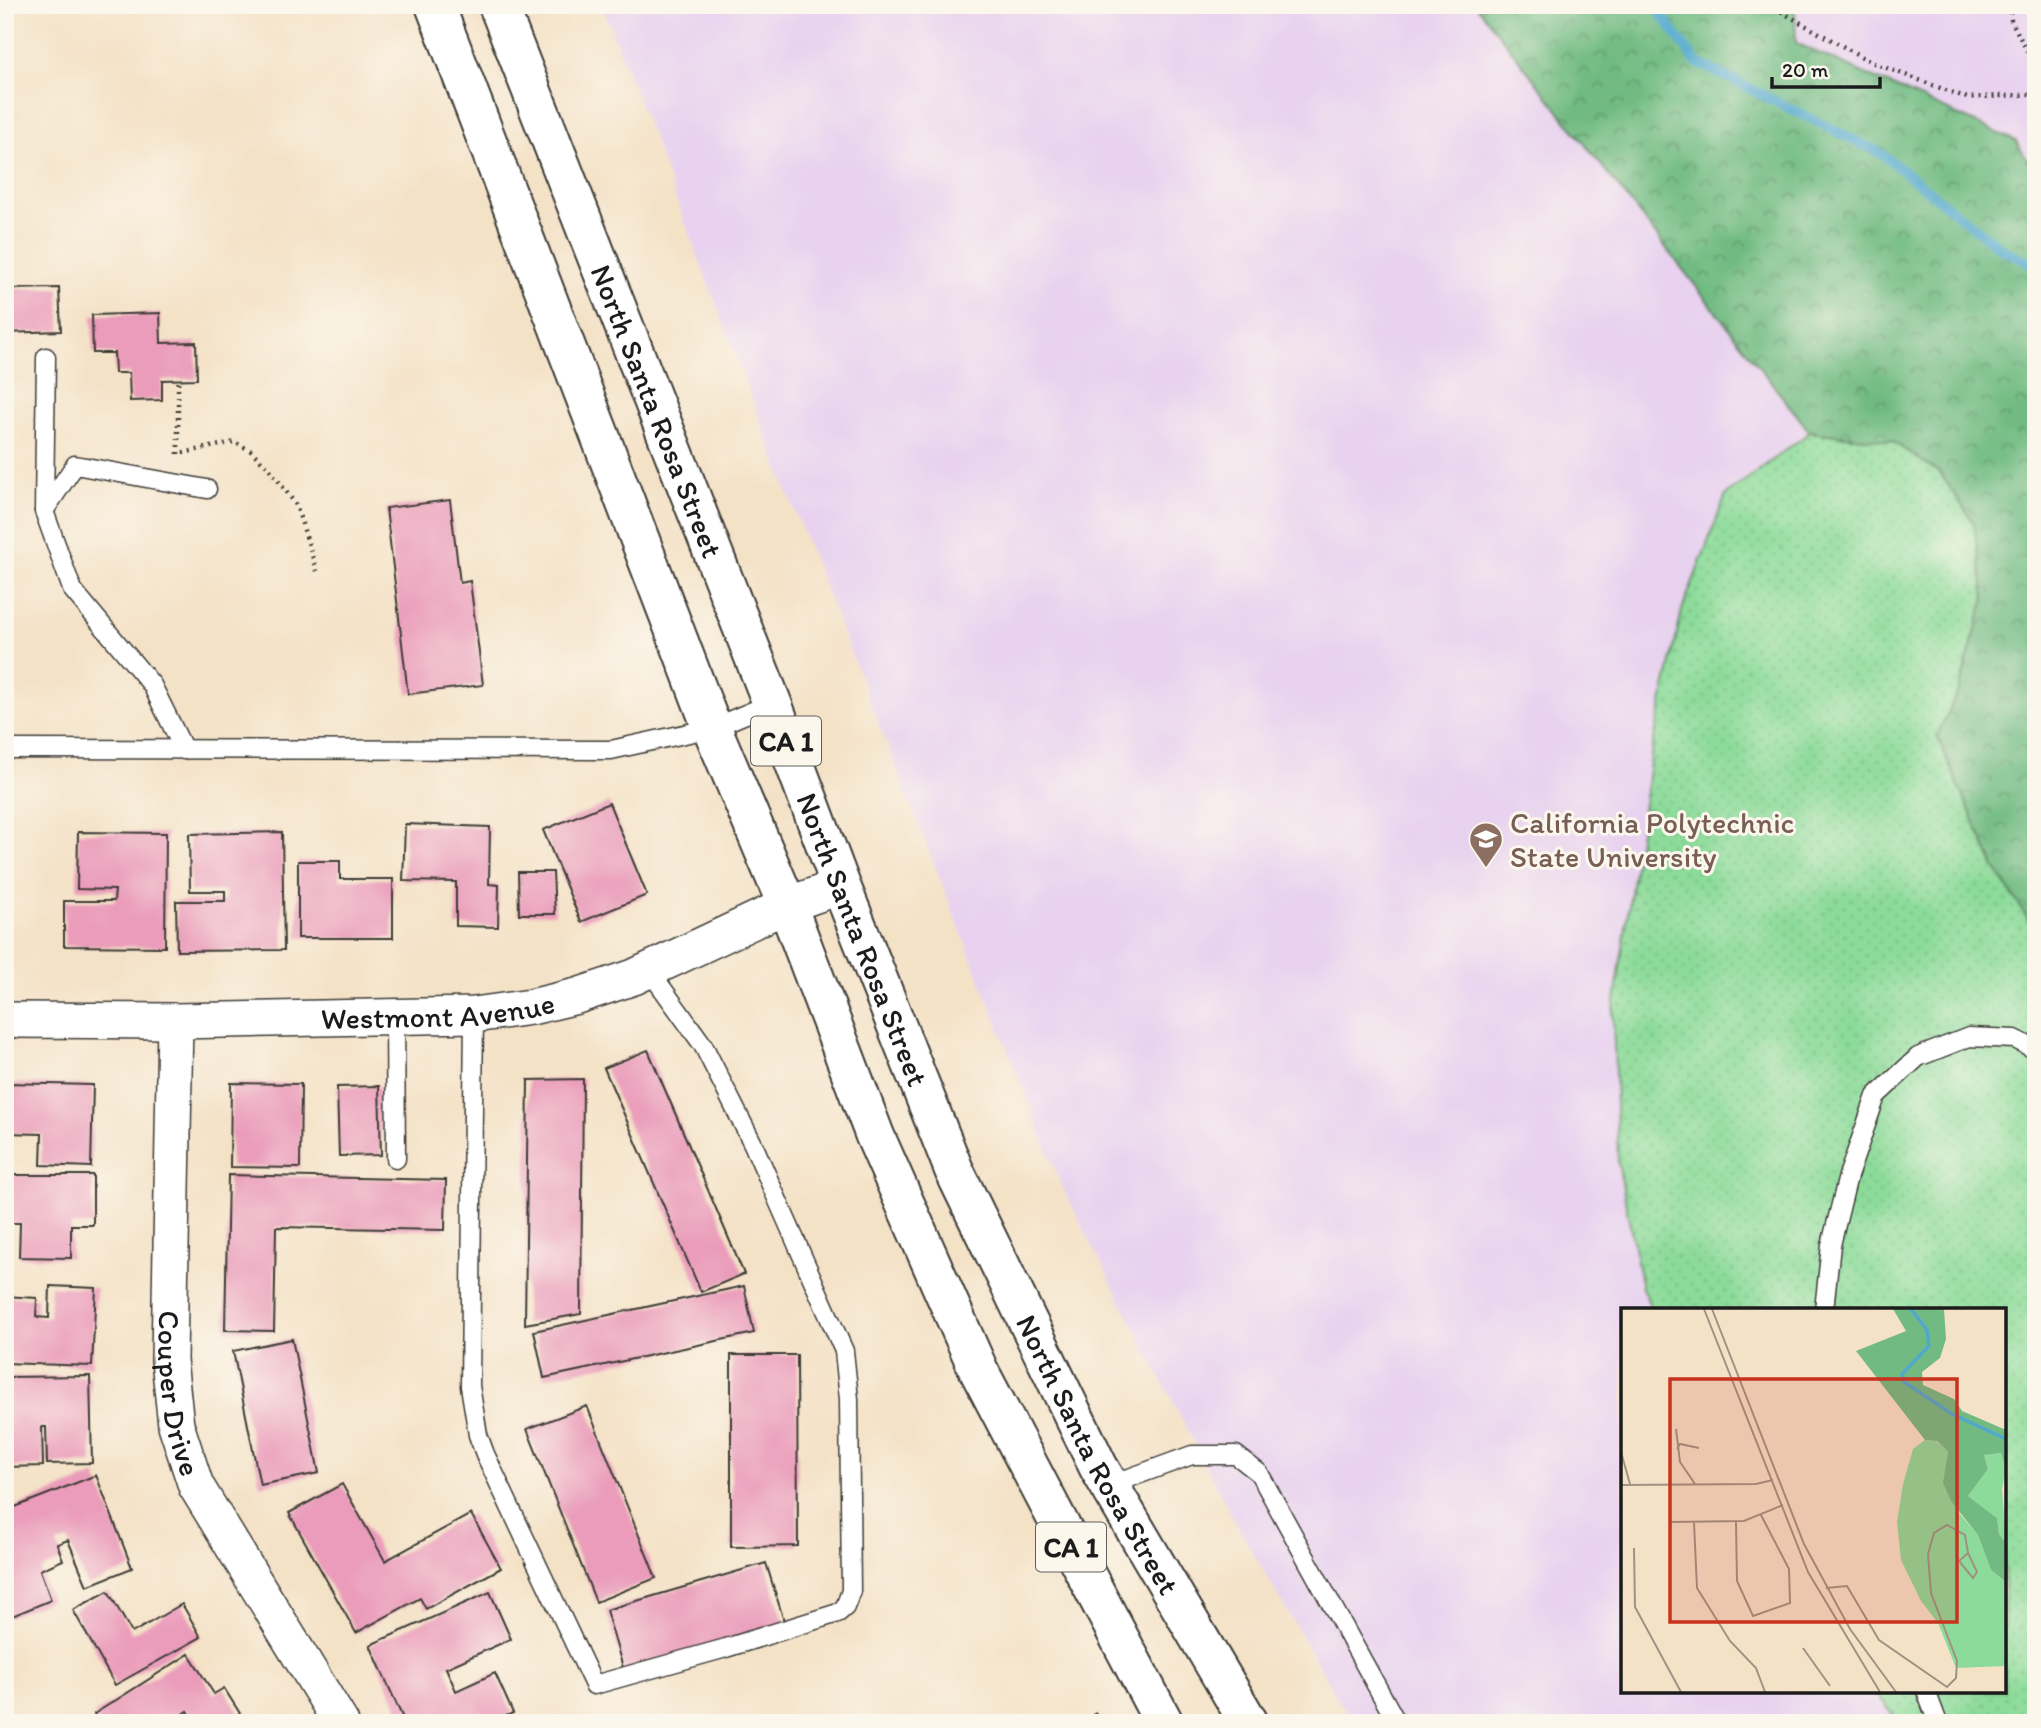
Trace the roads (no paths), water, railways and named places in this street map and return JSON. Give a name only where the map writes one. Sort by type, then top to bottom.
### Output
[{"type":"highway","name":"North Santa Rosa Street","points":[[435,5],[712,728],[787,905],[876,1136],[979,1371],[1164,1723]]},
{"type":"highway","name":"North Santa Rosa Street","points":[[498,5],[954,1170],[1098,1466],[1250,1723]]},
{"type":"street","name":"Westmont Avenue","points":[[11,1020],[174,1021],[474,1015],[531,1007],[577,996],[649,970],[787,905],[841,886]]},
{"type":"street","name":"Couper Drive","points":[[174,1021],[169,1360],[176,1425],[196,1486],[341,1723]]},
{"type":"lane","points":[[47,357],[44,511],[72,589],[152,685],[184,750]]},
{"type":"lane","points":[[44,511],[75,465],[207,489]]},
{"type":"lane","points":[[5,750],[611,750],[712,728],[772,703]]},
{"type":"lane","points":[[474,1015],[470,1386],[478,1435],[594,1685],[838,1613],[845,1607],[851,1591],[849,1399],[844,1351],[753,1144],[703,1045],[649,970]]},
{"type":"lane","points":[[395,1016],[396,1158]]},
{"type":"lane","points":[[1824,1308],[1831,1245],[1848,1176],[1876,1096],[1918,1057],[1969,1037],[2015,1039],[2036,1050]]},
{"type":"lane","points":[[1110,1485],[1192,1455],[1236,1455],[1259,1473],[1397,1723]]},
{"type":"lane","points":[[1927,1693],[1938,1723]]},
{"type":"waterway","points":[[1654,5],[1696,62],[1882,154],[2000,248],[2036,266]]},
{"type":"place","name":"California Polytechnic State University","points":[[1486,869]]}]
